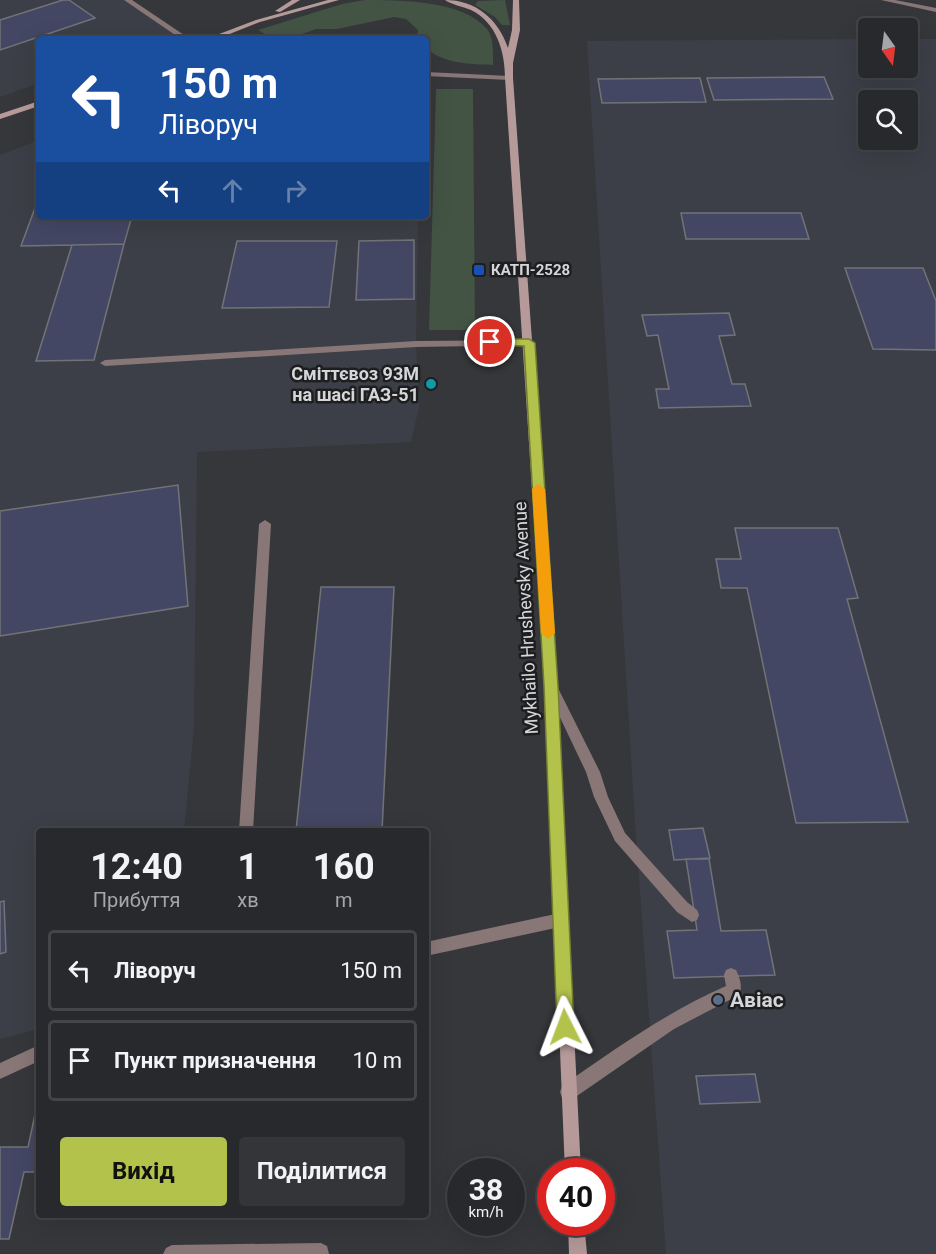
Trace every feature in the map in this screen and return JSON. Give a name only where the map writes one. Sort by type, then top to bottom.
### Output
[{"type":"street","points":[[127,0],[181,36]]},
{"type":"street","points":[[258,21],[297,0]]},
{"type":"street","points":[[218,36],[258,21],[336,0]]},
{"type":"street","name":"Mykhailo Hrushevsky Avenue","points":[[448,0],[469,5],[487,16],[501,33],[509,63]]},
{"type":"street","name":"Mykhailo Hrushevsky Avenue","points":[[516,0],[516,30],[509,63],[509,78],[551,686],[572,1158]]},
{"type":"street","points":[[884,0],[936,10]]},
{"type":"street","points":[[429,74],[509,78]]},
{"type":"street","points":[[0,117],[36,104]]},
{"type":"street","points":[[105,363],[416,344],[529,343]]},
{"type":"street","points":[[246,828],[265,524]]},
{"type":"street","points":[[551,686],[593,772],[601,797],[620,837],[682,907],[692,915]]},
{"type":"street","points":[[429,948],[560,920]]},
{"type":"street","points":[[568,1092],[636,1044],[701,1004],[734,990],[731,975]]},
{"type":"street","points":[[0,1071],[36,1054]]},
{"type":"street","points":[[577,1236],[578,1254]]},
{"type":"street","points":[[172,1254],[321,1252]]},
{"type":"shaded area","points":[[0,0],[124,0],[179,34],[173,36],[36,36],[36,84],[0,97]]},
{"type":"shaded area","points":[[858,39],[858,78],[918,78],[918,39],[936,39],[936,1254],[666,1254],[635,822],[587,41]]},
{"type":"shaded area","points":[[36,141],[36,219],[418,219],[416,344],[419,407],[411,442],[197,452],[194,727],[184,828],[36,828],[36,1030],[0,1039],[0,155]]},
{"type":"green space","points":[[365,0],[395,0],[447,7],[463,12],[476,19],[487,29],[493,46],[493,65],[458,62],[441,57],[429,50],[429,36],[417,36],[418,30],[406,19],[394,17],[337,29],[316,29],[296,36],[268,36],[258,30],[342,4]]},
{"type":"green space","points":[[505,0],[510,25],[502,25],[495,17],[475,5],[478,1]]},
{"type":"green space","points":[[436,89],[473,89],[475,330],[429,330]]},
{"type":"building","points":[[63,0],[69,0],[95,18],[0,50],[0,20]]},
{"type":"building","points":[[824,77],[833,99],[714,100],[707,78]]},
{"type":"building","points":[[700,78],[706,102],[602,103],[598,79]]},
{"type":"building","points":[[36,205],[36,219],[131,219],[124,244],[21,246]]},
{"type":"building","points":[[681,213],[801,213],[809,239],[686,239]]},
{"type":"building","points":[[414,240],[414,299],[356,300],[359,241]]},
{"type":"building","points":[[237,241],[337,241],[329,307],[222,308]]},
{"type":"building","points":[[124,244],[94,360],[36,361],[72,245]]},
{"type":"building","points":[[845,268],[923,268],[936,301],[936,350],[873,349]]},
{"type":"building","points":[[729,313],[735,335],[719,336],[732,384],[745,384],[751,406],[659,408],[656,389],[669,389],[658,335],[647,336],[642,315]]},
{"type":"building","points":[[178,485],[188,606],[0,636],[0,511]]},
{"type":"building","points":[[735,528],[838,528],[858,598],[847,599],[908,822],[796,823],[747,588],[721,588],[716,559],[741,559]]},
{"type":"building","points":[[321,587],[394,587],[382,828],[296,828]]},
{"type":"building","points":[[703,828],[710,858],[674,860],[669,830]]},
{"type":"building","points":[[686,859],[709,859],[721,931],[766,930],[775,975],[674,978],[667,931],[697,930]]},
{"type":"building","points":[[4,901],[6,952],[0,954],[0,902]]},
{"type":"building","points":[[755,1074],[760,1102],[700,1104],[696,1076]]},
{"type":"building","points":[[36,1110],[36,1172],[24,1172],[9,1239],[0,1239],[0,1147],[28,1147]]},
{"type":"slow traffic","points":[[538,489],[548,633]]},
{"type":"place","name":"КАТП-2528","points":[[479,270]]},
{"type":"place","name":"Сміттєвоз 93М на шасі ГАЗ-51","points":[[431,384]]},
{"type":"place","name":"Авіас","points":[[718,1000]]},
{"type":"route","points":[[490,342],[529,343],[551,686],[565,1027]]}]
